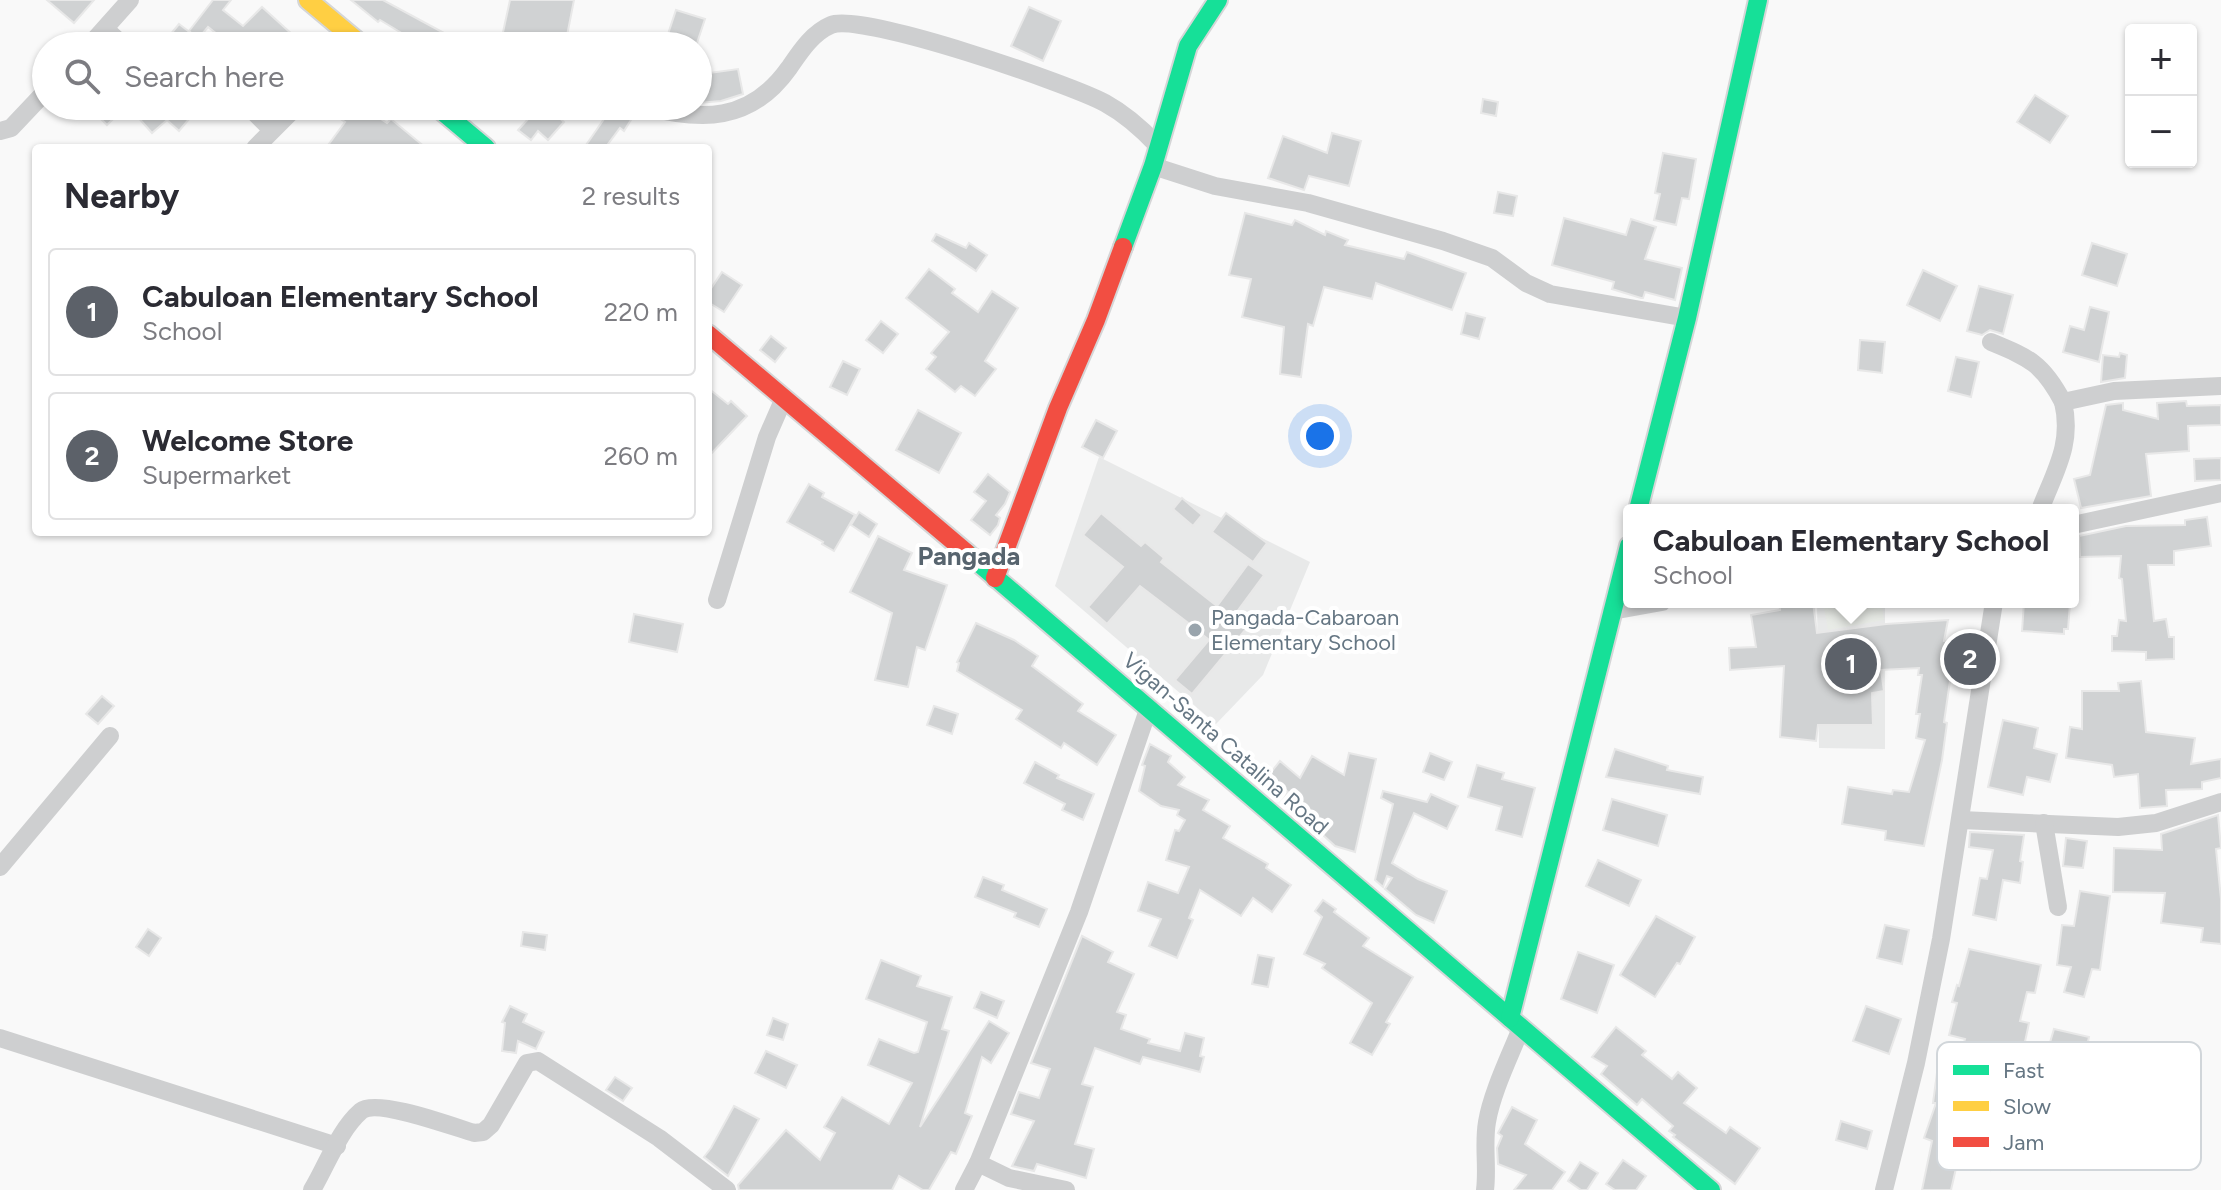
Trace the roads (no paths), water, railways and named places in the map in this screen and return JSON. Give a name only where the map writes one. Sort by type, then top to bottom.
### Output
[{"type":"street","points":[[102,32],[130,0]]},
{"type":"street","points":[[308,0],[346,32]]},
{"type":"street","points":[[995,578],[1153,166],[1188,46],[1218,0]]},
{"type":"street","points":[[1640,504],[1687,318],[1758,0]]},
{"type":"street","points":[[712,115],[746,108],[768,92],[820,31],[833,24],[857,23],[932,41],[1075,91],[1123,114],[1157,145]]},
{"type":"street","points":[[105,29],[108,32]]},
{"type":"street","points":[[0,131],[11,128],[32,106]]},
{"type":"street","points":[[262,120],[272,130]]},
{"type":"street","points":[[259,144],[282,120]]},
{"type":"street","points":[[453,120],[481,144]]},
{"type":"street","points":[[1153,166],[1215,186],[1308,203],[1443,241],[1492,258],[1526,283],[1550,294],[1687,318]]},
{"type":"street","name":"Vigan-Santa Catalina Road","points":[[712,337],[1149,707],[1711,1190]]},
{"type":"street","points":[[1991,342],[2028,357],[2041,366],[2063,402],[2067,416],[2065,449],[2042,504]]},
{"type":"street","points":[[2063,402],[2114,391],[2221,386]]},
{"type":"street","points":[[717,600],[767,437],[784,398]]},
{"type":"street","points":[[2079,524],[2221,493]]},
{"type":"street","points":[[1485,1190],[1487,1169],[1484,1146],[1488,1116],[1516,1023],[1623,569]]},
{"type":"street","points":[[1612,611],[1629,608]]},
{"type":"street","points":[[1884,1190],[1916,1063],[1961,820],[1993,608]]},
{"type":"street","points":[[964,1190],[978,1163],[1079,912],[1149,707]]},
{"type":"street","points":[[0,867],[110,736]]},
{"type":"street","points":[[1961,820],[2118,827],[2173,819],[2221,802]]},
{"type":"street","points":[[2044,823],[2058,907]]},
{"type":"street","points":[[0,1038],[337,1146]]},
{"type":"street","points":[[312,1190],[362,1110],[387,1108],[474,1133],[483,1132],[491,1125],[527,1063],[538,1061],[659,1138],[727,1190]]},
{"type":"street","points":[[978,1163],[1009,1178],[1066,1190]]},
{"type":"place","name":"Pangada-Cabaroan Elementary School","points":[[1195,630]]},
{"type":"place","name":"Welcome Store","points":[[1970,659]]},
{"type":"place","name":"Cabuloan Elementary School","points":[[1851,664]]},
{"type":"district","name":"Pangada","points":[[969,556]]}]
